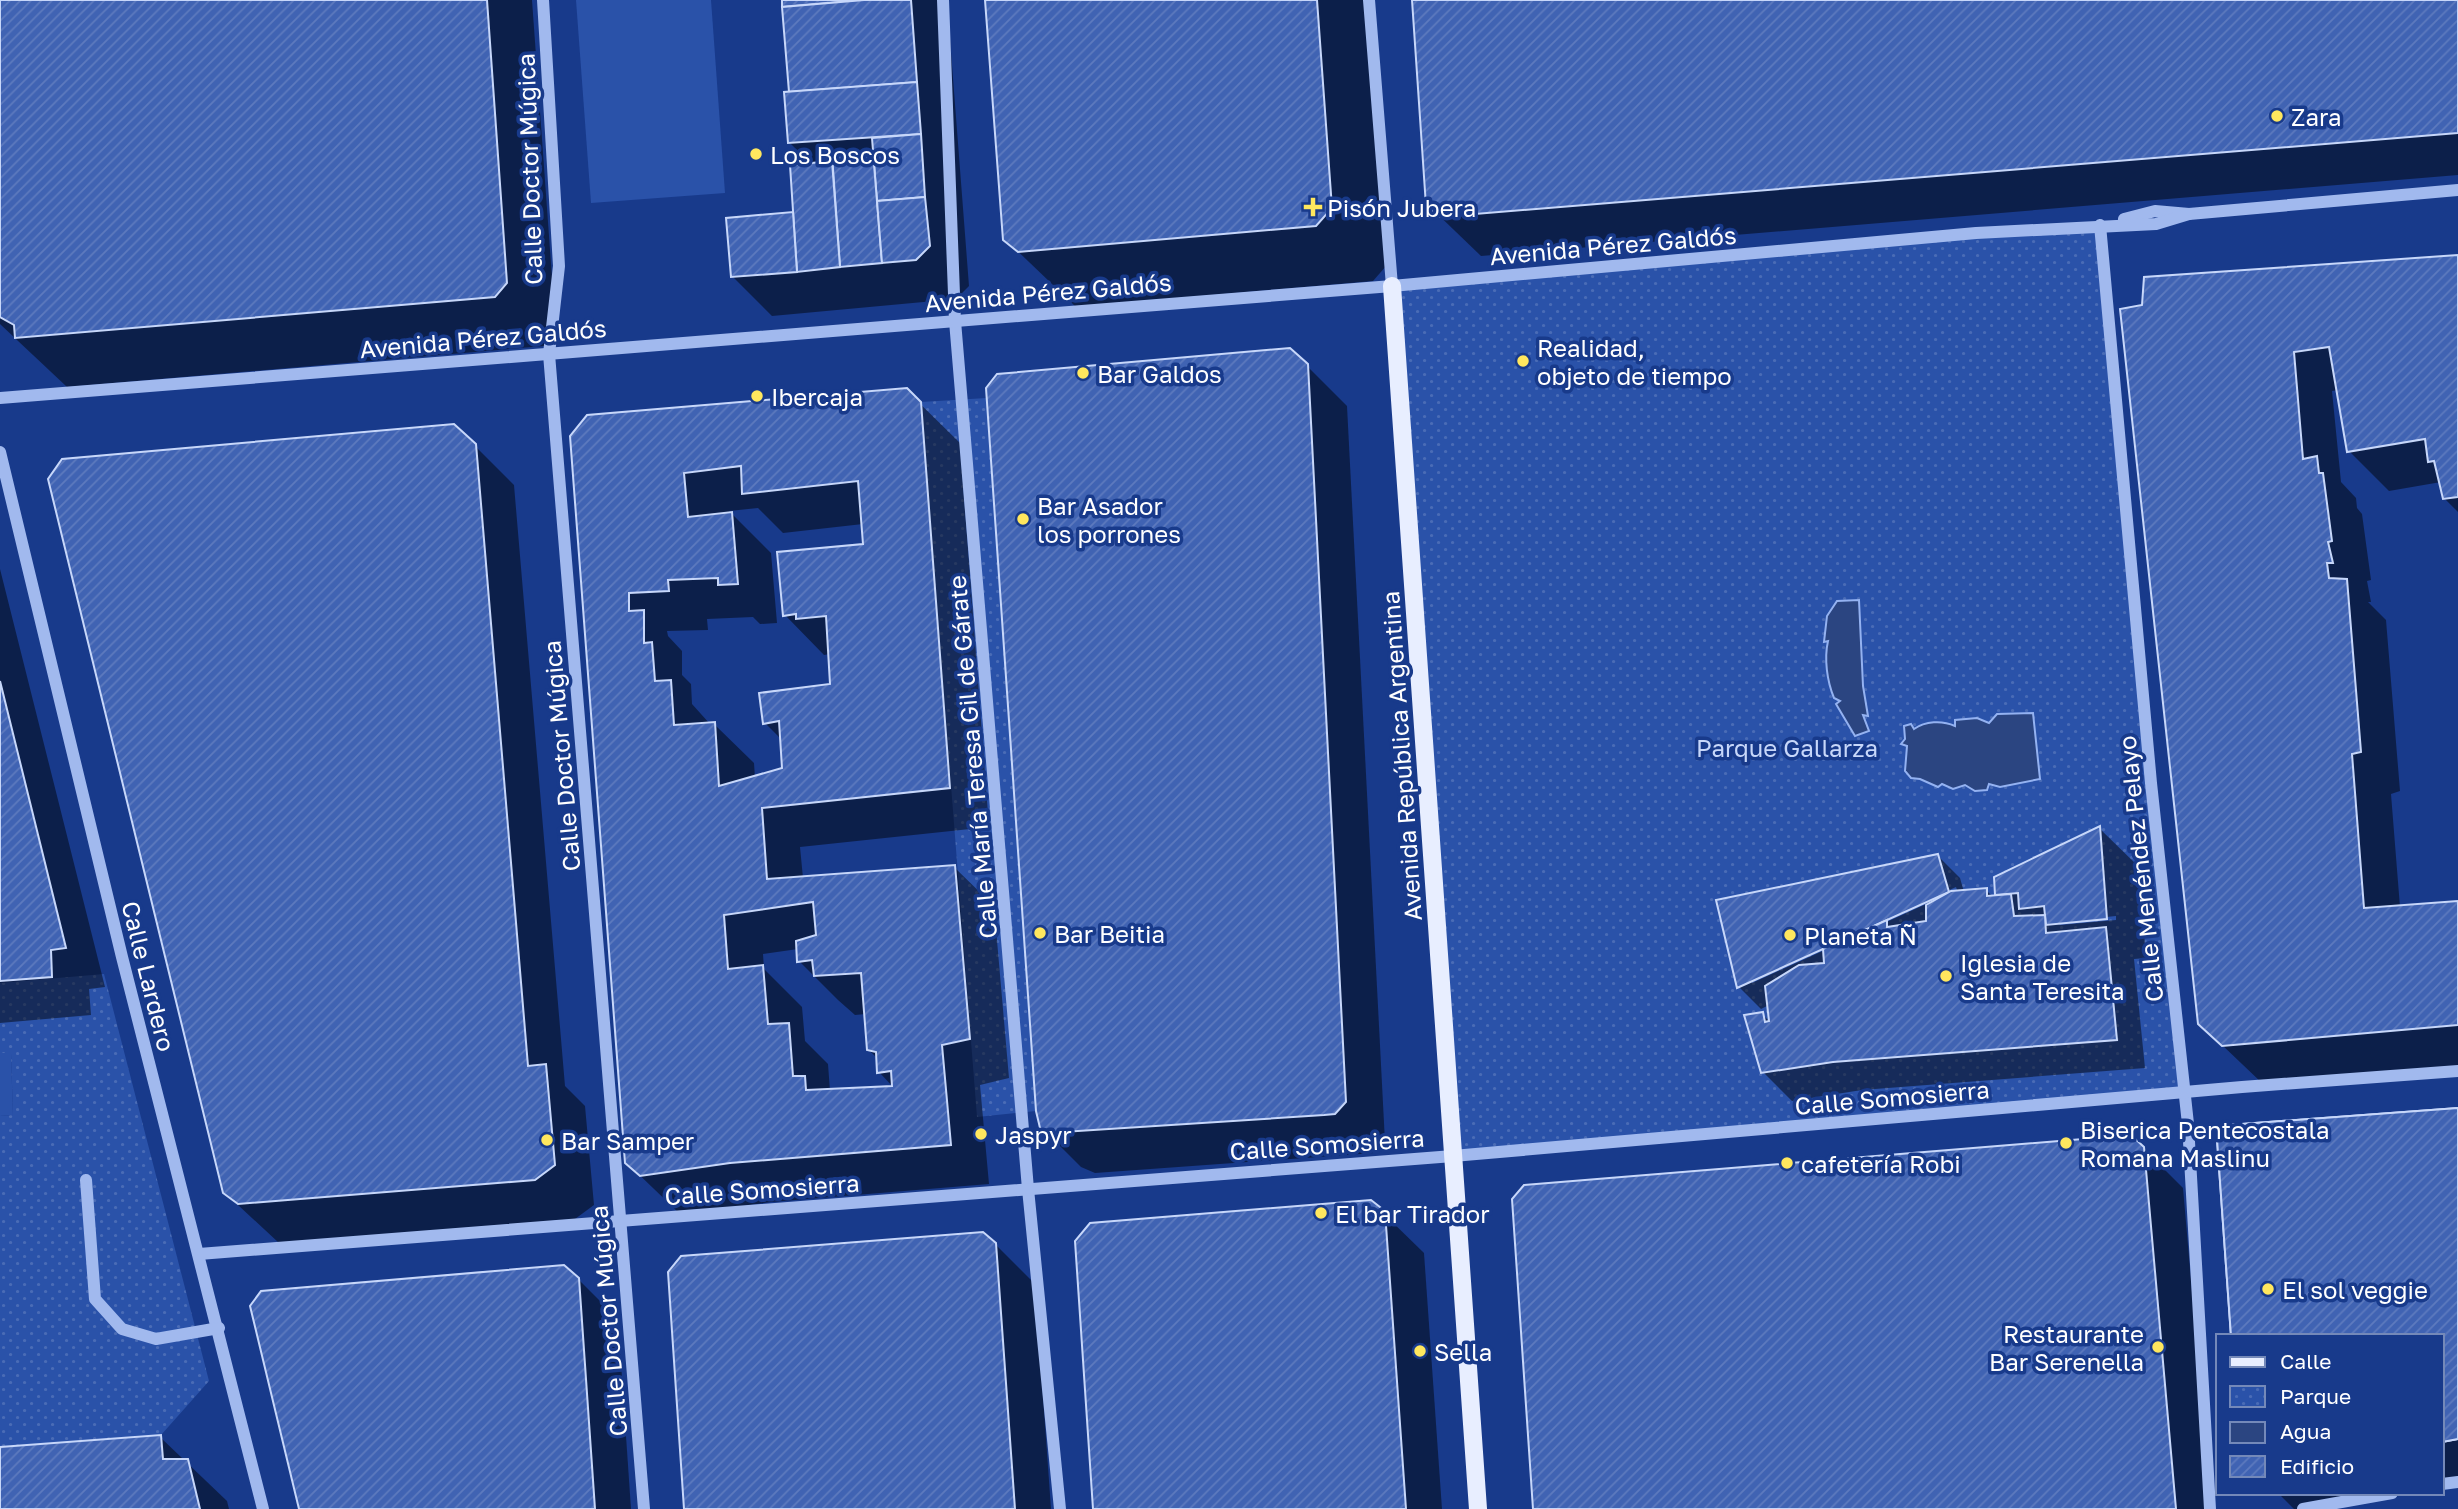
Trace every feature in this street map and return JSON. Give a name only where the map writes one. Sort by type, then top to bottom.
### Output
[{"type":"main road","name":"Avenida República Argentina","points":[[1392,286],[1478,1509]]},
{"type":"street","name":"Calle Doctor Múgica","points":[[542,0],[559,267],[549,354],[644,1509]]},
{"type":"street","name":"Calle María Teresa Gil de Gárate","points":[[943,0],[954,321],[1028,1189],[1060,1509]]},
{"type":"street","name":"Avenida República Argentina","points":[[1369,0],[1392,286]]},
{"type":"street","name":"Avenida Pérez Galdós","points":[[0,398],[1392,286],[1976,233],[2156,224],[2189,214],[2458,190]]},
{"type":"street","name":"Calle Menéndez Pelayo","points":[[2100,225],[2151,783],[2183,1093],[2210,1509]]},
{"type":"street","name":"Calle Lardero","points":[[0,452],[122,957],[219,1328],[262,1509]]},
{"type":"street","name":"Calle Somosierra","points":[[199,1254],[1453,1156],[2458,1072]]},
{"type":"street","points":[[86,1180],[94,1299],[122,1329],[156,1339],[219,1328]]},
{"type":"street","points":[[2303,1509],[2381,1495]]},
{"type":"green space","points":[[576,0],[711,0],[725,193],[591,203]]},
{"type":"green space","name":"Parque Gallarza","points":[[2100,225],[2183,1093],[1453,1156],[1392,286]]},
{"type":"green space","points":[[987,398],[1036,1111],[977,1117],[921,402]]},
{"type":"green space","points":[[104,974],[209,1381],[161,1435],[0,1447],[0,1116],[13,1115],[11,1053],[0,1053],[0,983]]},
{"type":"green space","points":[[0,1053],[11,1053],[13,1115],[0,1116]]},
{"type":"water","points":[[1859,600],[1863,686],[1868,716],[1863,715],[1869,731],[1855,736],[1836,704],[1840,701],[1834,698],[1826,662],[1828,641],[1824,642],[1827,616],[1837,601]]},
{"type":"water","points":[[2033,713],[2040,779],[2000,787],[1989,784],[1987,790],[1975,791],[1965,785],[1953,789],[1942,784],[1938,787],[1911,778],[1905,771],[1907,746],[1901,744],[1905,739],[1904,726],[1911,724],[1914,729],[1923,724],[1939,722],[1955,726],[1955,720],[1977,718],[1989,723],[1997,714]]},
{"type":"building","points":[[0,0],[487,0],[507,283],[495,297],[15,338],[14,325],[0,317]]},
{"type":"building","points":[[782,0],[864,0],[782,7]]},
{"type":"building","points":[[864,0],[911,0],[917,82],[789,92],[782,7]]},
{"type":"building","points":[[985,0],[1317,0],[1332,208],[1316,226],[1018,252],[1003,240]]},
{"type":"building","points":[[1412,0],[2458,0],[2458,133],[1439,217],[1426,206]]},
{"type":"building","points":[[917,82],[921,134],[788,143],[784,92]]},
{"type":"building","points":[[921,134],[925,197],[877,201],[872,138]]},
{"type":"building","points":[[873,152],[882,263],[840,267],[832,155]]},
{"type":"building","points":[[832,161],[840,267],[797,272],[790,165]]},
{"type":"building","points":[[925,197],[930,246],[916,260],[882,263],[877,201]]},
{"type":"building","points":[[793,212],[797,272],[731,277],[726,218]]},
{"type":"building","points":[[2458,255],[2458,497],[2443,499],[2434,461],[2428,462],[2425,439],[2347,452],[2329,347],[2294,352],[2303,459],[2317,456],[2319,473],[2323,473],[2332,541],[2328,542],[2333,563],[2327,563],[2329,578],[2347,579],[2361,752],[2352,754],[2364,908],[2458,901],[2458,1025],[2222,1046],[2198,1024],[2120,309],[2142,305],[2144,277]]},
{"type":"building","points":[[1290,348],[1308,364],[1346,1102],[1335,1114],[1047,1133],[1040,1128],[1036,1111],[986,388],[997,374]]},
{"type":"building","points":[[907,388],[921,402],[950,788],[762,808],[767,879],[955,865],[970,1039],[942,1045],[951,1145],[730,1163],[640,1176],[625,1163],[570,436],[587,415]],"holes":[[[741,466],[742,494],[858,481],[863,544],[777,552],[783,616],[796,614],[796,619],[826,616],[830,684],[759,693],[763,724],[779,721],[782,768],[719,786],[715,722],[674,725],[671,680],[655,681],[652,642],[644,643],[644,610],[629,611],[629,593],[669,591],[668,580],[718,578],[718,585],[738,584],[732,512],[688,517],[684,473]],[[813,902],[816,935],[796,941],[797,962],[812,960],[814,976],[861,973],[867,1050],[876,1052],[877,1073],[891,1071],[892,1086],[806,1090],[805,1076],[793,1076],[789,1023],[768,1024],[763,965],[728,969],[724,915]]]},
{"type":"building","points":[[454,424],[476,444],[528,1066],[546,1064],[555,1165],[535,1180],[238,1204],[223,1193],[48,479],[62,459]]},
{"type":"building","points":[[0,681],[66,948],[51,950],[52,977],[0,981]]},
{"type":"building","points":[[2100,826],[2107,919],[2046,925],[2044,906],[2019,909],[2018,893],[1995,895],[1994,877]]},
{"type":"building","name":"Planeta Ñ","points":[[1938,854],[1949,892],[1737,988],[1716,900]]},
{"type":"building","name":"Iglesia de Santa Teresita","points":[[1987,888],[1987,896],[2011,894],[2014,916],[2045,915],[2046,933],[2106,927],[2117,1040],[1833,1062],[1761,1073],[1744,1015],[1763,1012],[1765,1022],[1769,1021],[1765,986],[1799,965],[1824,963],[1823,949],[1887,920],[1887,927],[1926,921],[1926,905],[1951,891]]},
{"type":"building","points":[[2458,1108],[2458,1232],[2377,1239],[2373,1198],[2309,1204],[2317,1288],[2333,1287],[2336,1306],[2422,1294],[2423,1312],[2458,1305],[2458,1439],[2444,1442],[2444,1334],[2231,1334],[2217,1139],[2229,1125]]},
{"type":"building","points":[[2458,1108],[2458,1439],[2444,1442],[2444,1334],[2231,1334],[2217,1139],[2229,1125]]},
{"type":"building","points":[[2131,1135],[2144,1147],[2176,1509],[1533,1509],[1512,1199],[1524,1185]]},
{"type":"building","points":[[1371,1200],[1385,1211],[1406,1509],[1093,1509],[1075,1241],[1090,1223]]},
{"type":"building","points":[[983,1232],[996,1243],[1015,1509],[684,1509],[668,1272],[681,1256]]},
{"type":"building","points":[[564,1265],[579,1278],[595,1509],[299,1509],[250,1306],[261,1291]]},
{"type":"building","points":[[161,1435],[163,1459],[188,1459],[200,1509],[0,1509],[0,1447]]},
{"type":"place","name":"Zara","points":[[2277,116]]},
{"type":"place","name":"Los Boscos","points":[[756,154]]},
{"type":"place","name":"Pisón Jubera","points":[[1313,207]]},
{"type":"place","name":"Realidad, objeto de tiempo","points":[[1523,361]]},
{"type":"place","name":"Bar Galdos","points":[[1083,373]]},
{"type":"place","name":"Ibercaja","points":[[757,396]]},
{"type":"place","name":"Bar Asador los porrones","points":[[1023,519]]},
{"type":"place","name":"Bar Beitia","points":[[1040,933]]},
{"type":"place","name":"Planeta Ñ","points":[[1790,935]]},
{"type":"place","name":"Iglesia de Santa Teresita","points":[[1946,976]]},
{"type":"place","name":"Jaspyr","points":[[981,1134]]},
{"type":"place","name":"Bar Samper","points":[[547,1140]]},
{"type":"place","name":"Biserica Pentecostala Romana Maslinu","points":[[2066,1143]]},
{"type":"place","name":"cafetería Robi","points":[[1787,1163]]},
{"type":"place","name":"El bar Tirador","points":[[1321,1213]]},
{"type":"place","name":"El sol veggie","points":[[2268,1289]]},
{"type":"place","name":"Restaurante Bar Serenella","points":[[2158,1347]]},
{"type":"place","name":"Sella","points":[[1420,1351]]}]
